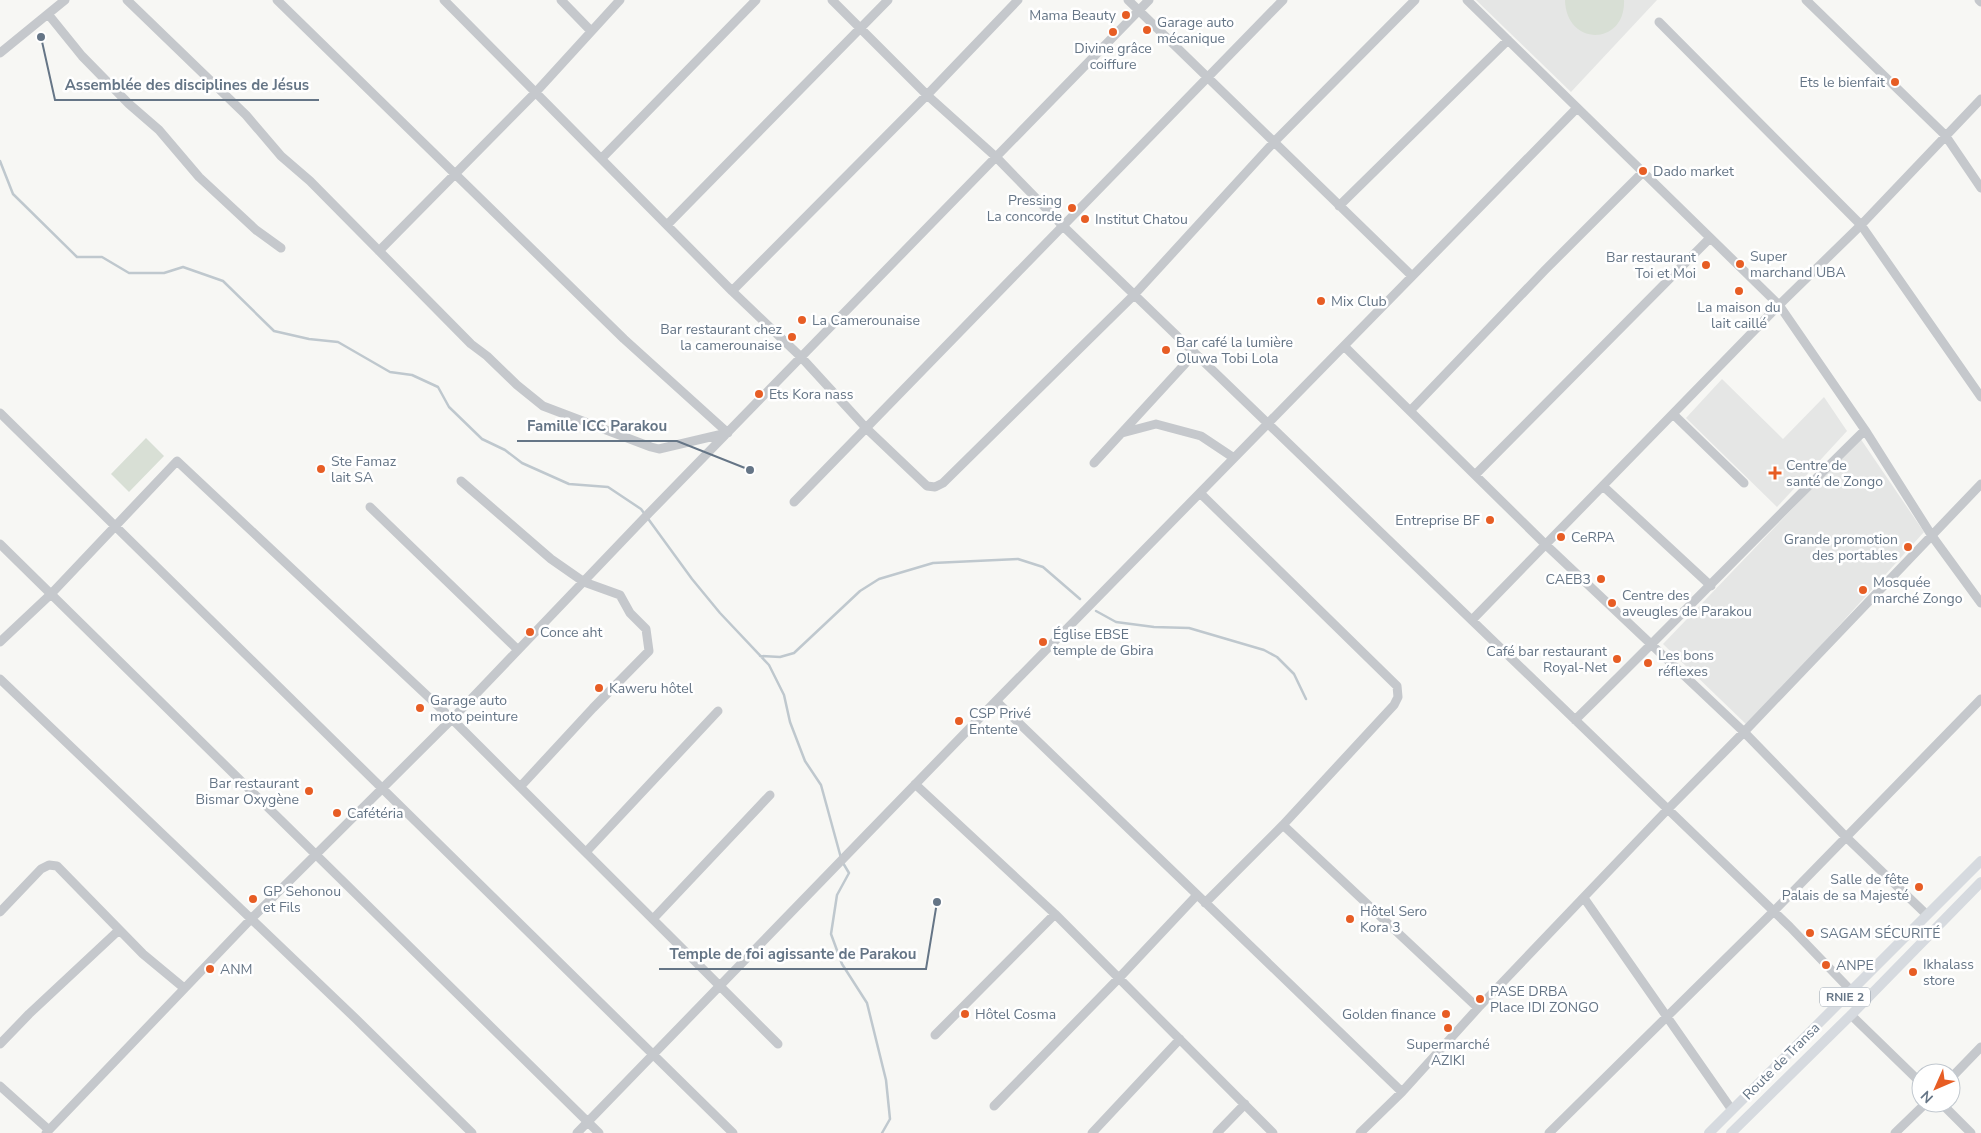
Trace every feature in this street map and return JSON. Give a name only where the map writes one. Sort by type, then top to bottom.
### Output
[{"type":"main road","name":"Route de Transa","points":[[1709,1133],[1981,861]]},
{"type":"main road","name":"Route de Transa","points":[[1730,1133],[1863,1003],[1981,882]]},
{"type":"street","points":[[0,53],[65,0]]},
{"type":"street","points":[[127,0],[246,115],[280,156],[310,181],[471,344],[543,406],[659,449],[728,433]]},
{"type":"street","points":[[277,0],[624,339],[728,433]]},
{"type":"street","points":[[444,0],[732,291],[802,356],[866,428],[926,486],[935,488],[943,483],[1134,295],[1274,142],[1416,0]]},
{"type":"street","points":[[560,0],[591,31]]},
{"type":"street","points":[[379,251],[536,92],[620,0]]},
{"type":"street","points":[[602,158],[756,0]]},
{"type":"street","points":[[832,0],[927,95],[996,157],[1134,295],[1774,911],[1863,1003]]},
{"type":"street","points":[[667,225],[888,0]]},
{"type":"street","points":[[732,291],[927,95],[1018,0]]},
{"type":"street","points":[[1128,0],[1412,276]]},
{"type":"street","points":[[0,1086],[47,1132],[251,919],[452,719],[651,511],[1148,0]]},
{"type":"street","points":[[794,502],[1283,0]]},
{"type":"street","points":[[1467,0],[1779,305],[1865,430],[1932,536],[1981,603]]},
{"type":"street","points":[[1806,0],[1945,135],[1981,188]]},
{"type":"street","points":[[48,14],[82,56],[129,104],[159,130],[199,176],[256,230],[281,248]]},
{"type":"street","points":[[1659,22],[1861,225],[1981,397]]},
{"type":"street","points":[[1339,206],[1508,40]]},
{"type":"street","points":[[1472,620],[1779,305],[1861,225],[1981,99]]},
{"type":"street","points":[[578,1133],[996,701],[1577,108]]},
{"type":"street","points":[[1410,411],[1545,270],[1643,172]]},
{"type":"street","points":[[1475,475],[1710,238]]},
{"type":"street","points":[[1344,346],[1651,646],[1744,732],[1846,837],[1926,914]]},
{"type":"street","points":[[1094,463],[1195,353]]},
{"type":"street","points":[[0,413],[733,1133]]},
{"type":"street","points":[[1673,414],[1744,483]]},
{"type":"street","points":[[1121,434],[1156,424],[1201,436],[1234,458]]},
{"type":"street","points":[[1576,720],[1711,586],[1776,517],[1865,430]]},
{"type":"street","points":[[0,642],[51,594],[177,461],[452,719],[778,1044]]},
{"type":"street","points":[[460,480],[551,559],[584,582],[620,595],[630,613],[646,629],[649,651],[520,787]]},
{"type":"street","points":[[1360,1133],[1402,1092],[1478,1008],[1981,484]]},
{"type":"street","points":[[1603,486],[1711,586]]},
{"type":"street","points":[[1200,493],[1397,686],[1398,697],[1394,705],[1283,825],[1205,903]]},
{"type":"street","points":[[370,507],[518,650]]},
{"type":"street","points":[[0,544],[600,1133]]},
{"type":"street","points":[[0,679],[355,1018],[472,1133]]},
{"type":"street","points":[[1549,1133],[1774,911],[1981,699]]},
{"type":"street","points":[[996,701],[1402,1092]]},
{"type":"street","points":[[586,852],[718,711]]},
{"type":"street","points":[[916,784],[1055,914],[1273,1133]]},
{"type":"street","points":[[653,919],[770,795]]},
{"type":"street","points":[[1283,825],[1478,1008]]},
{"type":"street","points":[[0,912],[41,869],[49,865],[57,866],[143,954],[184,988]]},
{"type":"street","points":[[994,1106],[1197,895]]},
{"type":"street","points":[[1584,898],[1732,1110]]},
{"type":"street","points":[[935,1035],[1055,914]]},
{"type":"street","points":[[0,1044],[29,1014],[119,930]]},
{"type":"street","points":[[1851,1015],[1911,1073]]},
{"type":"street","points":[[1092,1133],[1180,1039]]},
{"type":"street","points":[[1961,1068],[1981,1047]]},
{"type":"street","points":[[1217,1133],[1245,1104]]},
{"type":"street","points":[[1895,1133],[1916,1113]]},
{"type":"street","points":[[1952,1113],[1971,1133]]},
{"type":"shaded area","points":[[1476,0],[1657,0],[1571,92]]},
{"type":"shaded area","points":[[1565,0],[1624,0],[1622,15],[1616,26],[1606,33],[1596,35],[1585,33],[1575,26],[1568,15]]},
{"type":"shaded area","name":"Centre de santé de Zongo","points":[[1722,379],[1783,439],[1824,397],[1847,431],[1777,507],[1686,418]]},
{"type":"shaded area","points":[[146,438],[164,456],[129,492],[111,474]]},
{"type":"shaded area","points":[[1860,438],[1924,532],[1748,726],[1663,644]]},
{"type":"waterway","points":[[0,161],[13,194],[77,257],[102,257],[129,273],[164,273],[183,267],[223,281],[274,331],[309,339],[338,342],[390,372],[412,375],[438,387],[449,407],[482,439],[505,450],[522,463],[569,484],[608,487],[641,509],[692,579],[720,613],[769,665],[784,695],[790,722],[805,761],[821,785],[841,858]]},
{"type":"waterway","points":[[760,656],[780,657],[794,653],[860,591],[879,579],[933,563],[1018,559],[1043,567],[1080,599]]},
{"type":"waterway","points":[[1096,611],[1116,622],[1154,627],[1189,628],[1264,650],[1277,657],[1294,674],[1306,699]]},
{"type":"waterway","points":[[843,863],[849,873],[837,895],[831,934],[842,964],[867,1003],[886,1080],[890,1119],[882,1133]]},
{"type":"place","name":"Mama Beauty","points":[[1126,15]]},
{"type":"place","name":"Garage auto mécanique","points":[[1147,30]]},
{"type":"place","name":"Divine grâce coiffure","points":[[1113,32]]},
{"type":"place","name":"Assemblée des disciplines de Jésus","points":[[41,37]]},
{"type":"place","name":"Ets le bienfait","points":[[1895,82]]},
{"type":"place","name":"Dado market","points":[[1643,171]]},
{"type":"place","name":"Pressing La concorde","points":[[1072,208]]},
{"type":"place","name":"Institut Chatou","points":[[1085,219]]},
{"type":"place","name":"Super marchand UBA","points":[[1740,264]]},
{"type":"place","name":"Bar restaurant Toi et Moi","points":[[1706,265]]},
{"type":"place","name":"La maison du lait caillé","points":[[1739,291]]},
{"type":"place","name":"Mix Club","points":[[1321,301]]},
{"type":"place","name":"La Camerounaise","points":[[802,320]]},
{"type":"place","name":"Bar restaurant chez la camerounaise","points":[[792,337]]},
{"type":"place","name":"Bar café la lumière Oluwa Tobi Lola","points":[[1166,350]]},
{"type":"place","name":"Ets Kora nass","points":[[759,394]]},
{"type":"place","name":"Ste Famaz lait SA","points":[[321,469]]},
{"type":"place","name":"Famille ICC Parakou","points":[[750,470]]},
{"type":"place","name":"Centre de santé de Zongo","points":[[1775,473]]},
{"type":"place","name":"Entreprise BF","points":[[1490,520]]},
{"type":"place","name":"CeRPA","points":[[1561,537]]},
{"type":"place","name":"Grande promotion des portables","points":[[1908,547]]},
{"type":"place","name":"CAEB3","points":[[1601,579]]},
{"type":"place","name":"Mosquée marché Zongo","points":[[1863,590]]},
{"type":"place","name":"Centre des aveugles de Parakou","points":[[1612,603]]},
{"type":"place","name":"Conce aht","points":[[530,632]]},
{"type":"place","name":"Église EBSE temple de Gbira","points":[[1043,642]]},
{"type":"place","name":"Café bar restaurant Royal-Net","points":[[1617,659]]},
{"type":"place","name":"Les bons réflexes","points":[[1648,663]]},
{"type":"place","name":"Kaweru hôtel","points":[[599,688]]},
{"type":"place","name":"Garage auto moto peinture","points":[[420,708]]},
{"type":"place","name":"CSP Privé Entente","points":[[959,721]]},
{"type":"place","name":"Bar restaurant Bismar Oxygène","points":[[309,791]]},
{"type":"place","name":"Cafétéria","points":[[337,813]]},
{"type":"place","name":"Salle de fête Palais de sa Majesté","points":[[1919,887]]},
{"type":"place","name":"GP Sehonou et Fils","points":[[253,899]]},
{"type":"place","name":"Temple de foi agissante de Parakou","points":[[937,902]]},
{"type":"place","name":"Hôtel Sero Kora 3","points":[[1350,919]]},
{"type":"place","name":"SAGAM SÉCURITÉ","points":[[1810,933]]},
{"type":"place","name":"ANPE","points":[[1826,965]]},
{"type":"place","name":"ANM","points":[[210,969]]},
{"type":"place","name":"Ikhalass store","points":[[1913,972]]},
{"type":"place","name":"PASE DRBA Place IDI ZONGO","points":[[1480,999]]},
{"type":"place","name":"Hôtel Cosma","points":[[965,1014]]},
{"type":"place","name":"Golden finance","points":[[1446,1014]]},
{"type":"place","name":"Supermarché AZIKI","points":[[1448,1028]]}]
